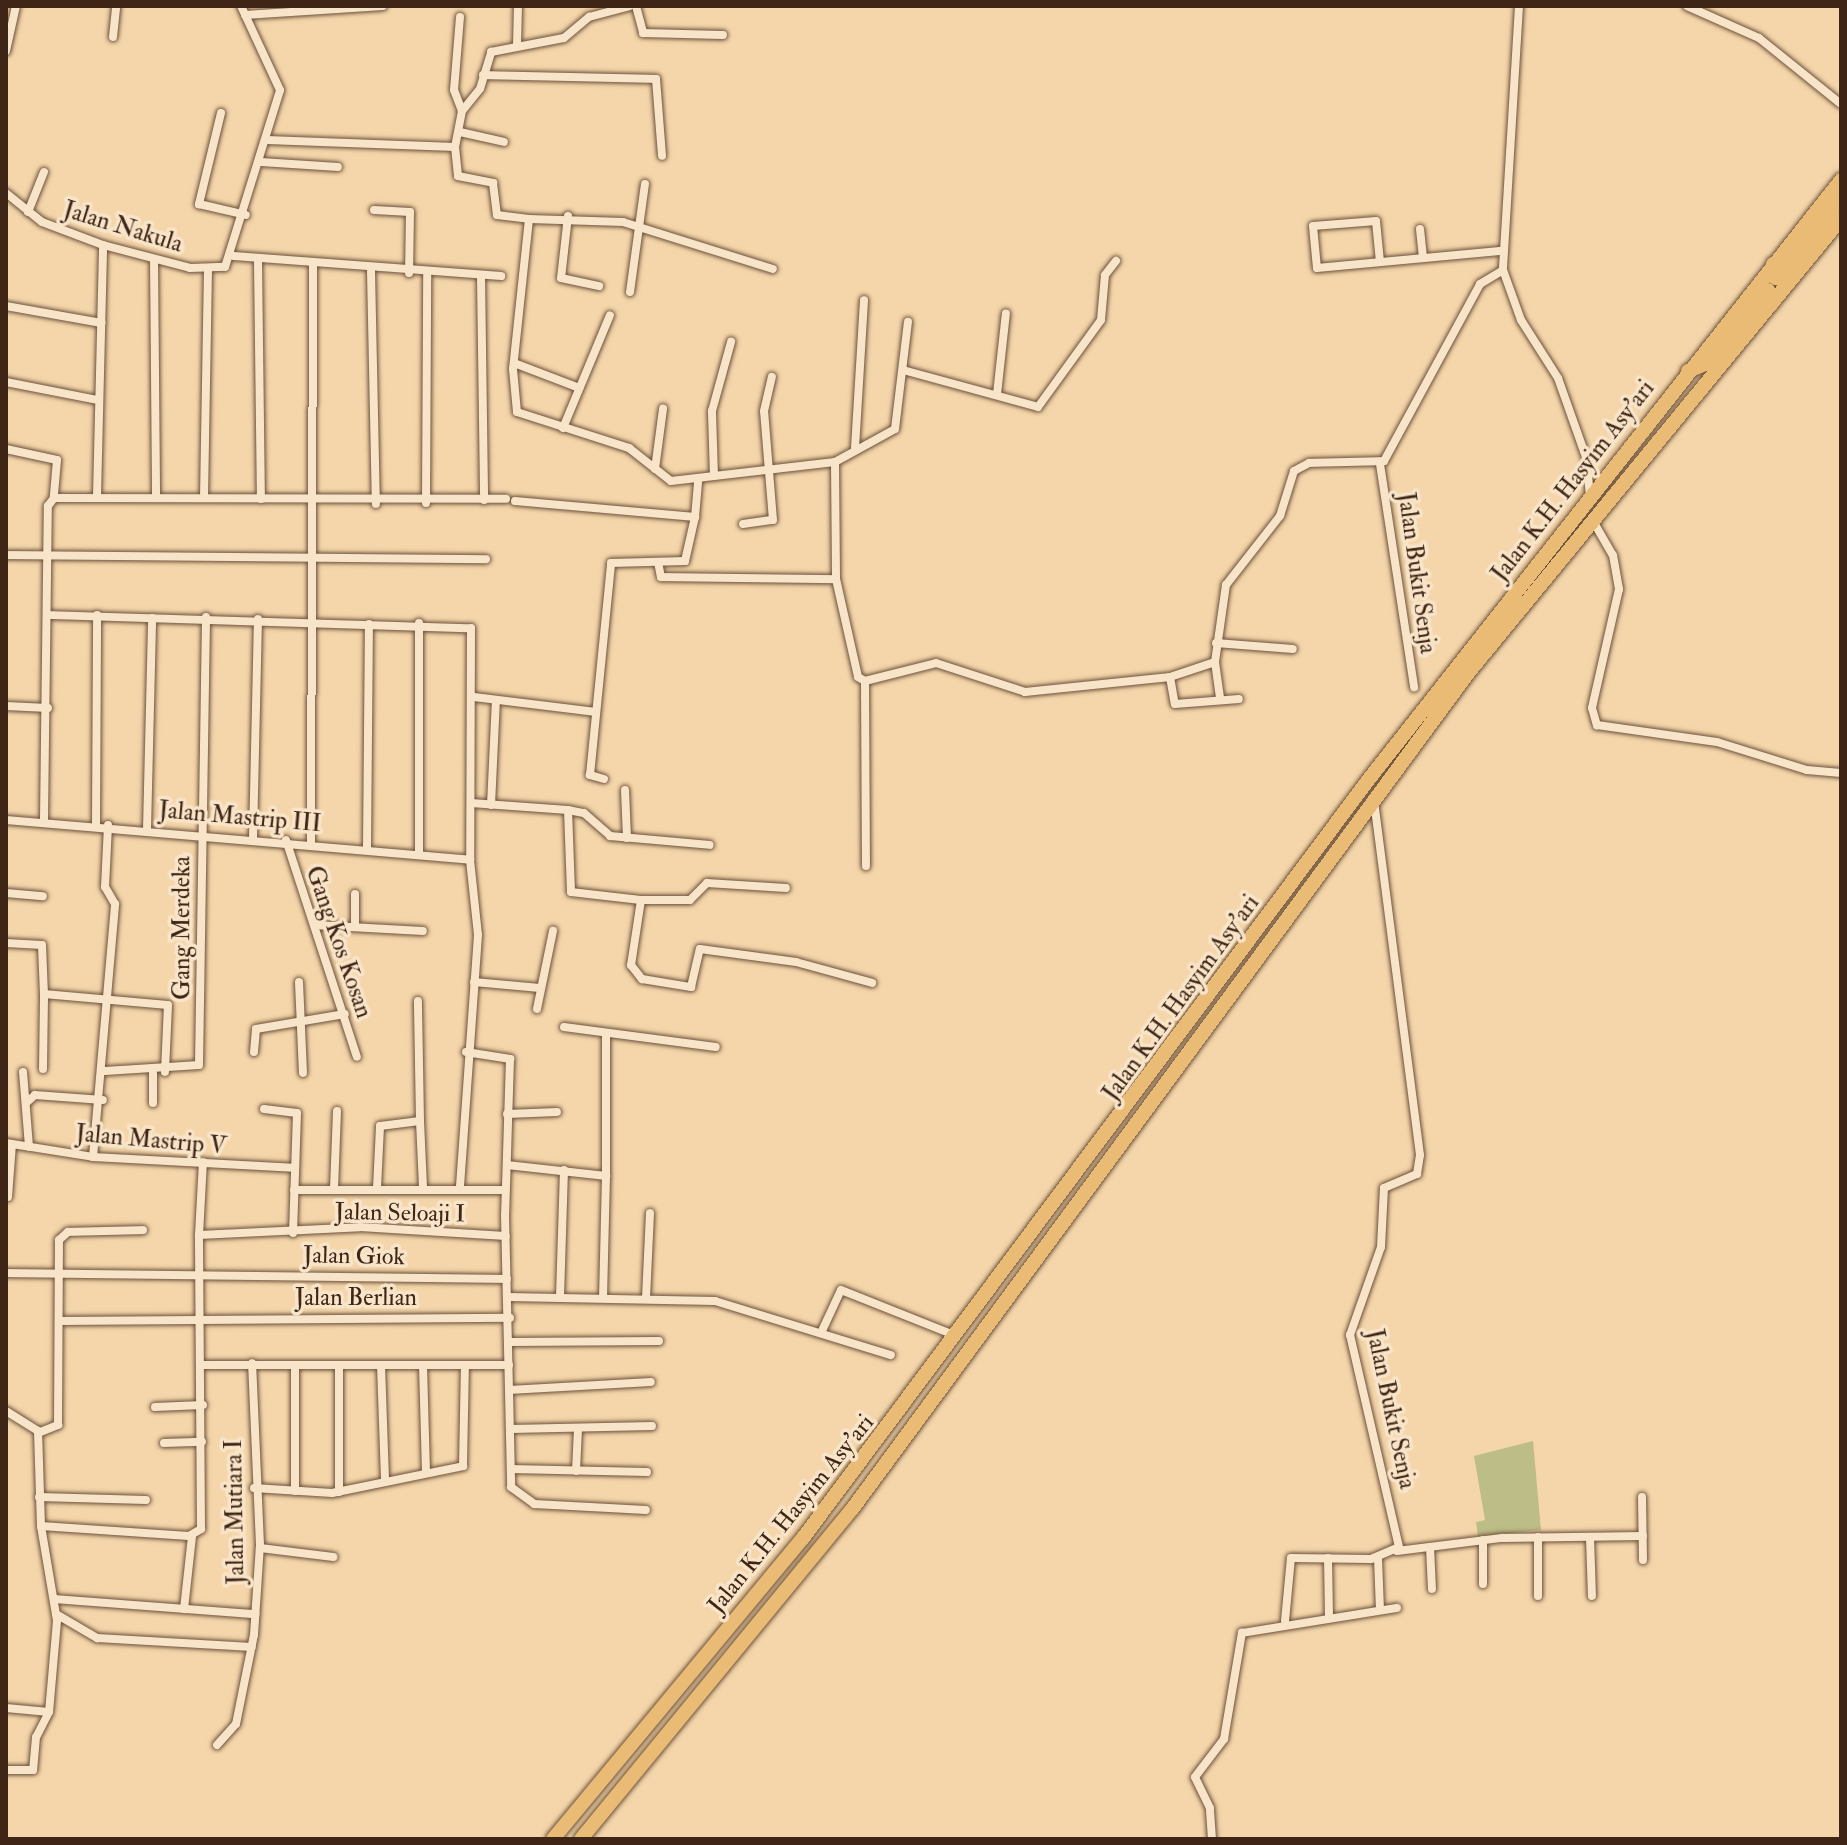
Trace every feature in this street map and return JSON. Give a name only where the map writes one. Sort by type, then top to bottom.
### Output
[{"type":"highway","name":"Jalan K.H. Hasyim Asy'ari","points":[[553,1839],[959,1336],[1590,493],[1841,180]]},
{"type":"highway","points":[[1773,264],[1770,275],[1776,278],[1841,199]]},
{"type":"highway","name":"Jalan K.H. Hasyim Asy'ari","points":[[581,1839],[853,1508],[1374,797],[1593,521],[1841,219]]},
{"type":"highway","points":[[1688,371],[1707,365],[1768,290],[1773,302]]},
{"type":"street","points":[[6,51],[16,6]]},
{"type":"street","points":[[113,37],[116,6]]},
{"type":"street","points":[[241,6],[280,90],[234,256],[371,271],[501,276]]},
{"type":"street","points":[[245,15],[383,6]]},
{"type":"street","points":[[517,46],[518,6]]},
{"type":"street","points":[[585,6],[586,18]]},
{"type":"street","points":[[630,6],[586,18],[564,38],[491,52],[483,75],[462,111],[455,147],[458,176],[493,183],[497,215],[529,219],[568,216],[641,228],[773,269]]},
{"type":"street","points":[[636,6],[643,33],[723,35]]},
{"type":"street","points":[[1519,6],[1503,270],[1521,320],[1558,378],[1586,457],[1590,493]]},
{"type":"street","points":[[1687,6],[1759,38],[1841,104]]},
{"type":"street","points":[[460,17],[454,90],[462,111]]},
{"type":"street","points":[[483,75],[656,79],[662,156]]},
{"type":"street","points":[[221,113],[199,204],[246,215]]},
{"type":"street","points":[[460,132],[504,142]]},
{"type":"street","points":[[267,140],[455,147]]},
{"type":"street","points":[[261,162],[338,167]]},
{"type":"street","points":[[28,212],[44,172]]},
{"type":"street","points":[[630,292],[645,184]]},
{"type":"street","name":"Jalan Nakula","points":[[6,193],[28,212],[103,245],[208,270],[234,256]]},
{"type":"street","points":[[374,210],[410,212],[409,273]]},
{"type":"street","points":[[568,216],[561,278],[599,286]]},
{"type":"street","points":[[529,219],[514,363],[517,412],[629,448],[668,481],[835,462],[855,448],[895,429],[908,322]]},
{"type":"street","points":[[1380,262],[1376,221],[1313,226],[1317,268],[1502,251]]},
{"type":"street","points":[[1420,229],[1423,258]]},
{"type":"street","points":[[97,496],[103,245]]},
{"type":"street","points":[[154,259],[156,497]]},
{"type":"street","points":[[258,261],[261,499]]},
{"type":"street","points":[[903,370],[997,394],[1026,407],[1043,404],[1104,315],[1105,275],[1116,261]]},
{"type":"street","points":[[311,842],[313,265]]},
{"type":"street","points":[[204,498],[208,270]]},
{"type":"street","points":[[1220,697],[1215,662],[1216,643],[1226,585],[1280,516],[1294,471],[1309,463],[1380,464],[1480,284],[1503,270]]},
{"type":"street","points":[[371,271],[376,504]]},
{"type":"street","points":[[426,503],[427,274]]},
{"type":"street","points":[[481,276],[484,500]]},
{"type":"street","points":[[855,448],[864,300]]},
{"type":"street","points":[[6,306],[101,323]]},
{"type":"street","points":[[997,394],[1006,313]]},
{"type":"street","points":[[563,428],[610,315]]},
{"type":"street","points":[[714,476],[712,411],[731,342]]},
{"type":"street","points":[[514,363],[579,388]]},
{"type":"street","points":[[743,524],[772,522],[764,411],[772,377]]},
{"type":"street","points":[[6,382],[98,400]]},
{"type":"street","points":[[655,469],[663,409]]},
{"type":"street","points":[[6,449],[57,460],[47,556],[48,708],[44,820]]},
{"type":"street","points":[[835,462],[836,579],[858,677],[865,681],[936,663],[1014,692],[1170,677],[1215,662]]},
{"type":"street","name":"Jalan Bukit Senja","points":[[1380,464],[1414,687]]},
{"type":"street","points":[[604,779],[590,775],[611,563],[689,558],[698,479]]},
{"type":"street","points":[[54,498],[156,497],[376,504],[510,500],[695,517]]},
{"type":"street","points":[[1593,521],[1613,555],[1619,589],[1592,708],[1597,725],[1717,742],[1807,770],[1841,773]]},
{"type":"street","points":[[6,555],[486,559]]},
{"type":"street","points":[[658,562],[661,577],[836,579]]},
{"type":"street","points":[[49,615],[468,625],[474,697],[470,860],[479,922],[466,1052],[460,1188]]},
{"type":"street","points":[[96,824],[97,615]]},
{"type":"street","name":"Gang Merdeka","points":[[165,1072],[197,1069],[201,1022],[206,617]]},
{"type":"street","points":[[147,829],[152,618]]},
{"type":"street","points":[[253,838],[258,619]]},
{"type":"street","points":[[419,623],[419,854]]},
{"type":"street","points":[[367,848],[369,624]]},
{"type":"street","points":[[1216,643],[1293,649]]},
{"type":"street","points":[[1170,677],[1173,704],[1220,697],[1239,699]]},
{"type":"street","points":[[865,681],[866,866]]},
{"type":"street","points":[[474,697],[596,712]]},
{"type":"street","points":[[491,805],[496,700]]},
{"type":"street","points":[[6,706],[48,708]]},
{"type":"street","points":[[625,790],[627,838]]},
{"type":"street","name":"Jalan Bukit Senja","points":[[1374,797],[1420,1165],[1384,1188],[1381,1247],[1350,1335],[1397,1551]]},
{"type":"street","points":[[471,803],[568,810],[584,813],[601,834],[710,845]]},
{"type":"street","points":[[568,810],[571,892],[641,900],[690,900],[707,883],[786,888]]},
{"type":"street","name":"Jalan Mastrip III","points":[[6,820],[44,820],[311,842],[470,860]]},
{"type":"street","points":[[93,1157],[103,1100],[105,998],[115,904],[105,887],[108,825]]},
{"type":"street","name":"Gang Kos Kosan","points":[[286,840],[357,1057]]},
{"type":"street","points":[[6,893],[43,896]]},
{"type":"street","points":[[355,894],[355,927]]},
{"type":"street","points":[[641,900],[631,965],[642,979],[691,987],[700,949],[796,962],[872,983]]},
{"type":"street","points":[[314,925],[423,931]]},
{"type":"street","points":[[537,1009],[553,931]]},
{"type":"street","points":[[6,943],[42,945],[43,1069]]},
{"type":"street","points":[[299,982],[303,1073]]},
{"type":"street","points":[[474,982],[540,988]]},
{"type":"street","points":[[44,994],[168,1005],[165,1072],[105,1071]]},
{"type":"street","points":[[418,1001],[423,1187]]},
{"type":"street","points":[[254,1052],[256,1029],[345,1014]]},
{"type":"street","points":[[564,1027],[716,1047]]},
{"type":"street","points":[[603,1298],[606,1034]]},
{"type":"street","points":[[466,1052],[510,1059],[505,1190],[514,1491],[534,1504],[646,1510]]},
{"type":"street","points":[[23,1072],[29,1147]]},
{"type":"street","points":[[153,1073],[153,1103]]},
{"type":"street","points":[[26,1103],[35,1095],[103,1100]]},
{"type":"street","points":[[264,1109],[297,1113],[293,1233]]},
{"type":"street","points":[[334,1189],[337,1111]]},
{"type":"street","points":[[507,1114],[557,1112]]},
{"type":"street","points":[[377,1188],[380,1126],[420,1121]]},
{"type":"street","points":[[8,1197],[9,1143]]},
{"type":"street","name":"Jalan Mastrip V","points":[[9,1143],[93,1157],[293,1168]]},
{"type":"street","points":[[184,1609],[192,1536],[203,1523],[199,1235],[203,1162]]},
{"type":"street","points":[[507,1165],[606,1176]]},
{"type":"street","points":[[560,1297],[564,1170]]},
{"type":"street","points":[[294,1190],[423,1187],[505,1190]]},
{"type":"street","points":[[646,1298],[650,1213]]},
{"type":"street","name":"Jalan Seloaji I","points":[[199,1235],[293,1233],[360,1227],[506,1236]]},
{"type":"street","points":[[38,1433],[58,1425],[62,1321],[60,1277],[65,1233],[143,1230]]},
{"type":"street","name":"Jalan Giok","points":[[6,1273],[37,1277],[199,1272],[507,1279]]},
{"type":"street","points":[[821,1333],[841,1290],[959,1336]]},
{"type":"street","points":[[508,1297],[646,1298],[739,1305],[891,1355]]},
{"type":"street","name":"Jalan Berlian","points":[[62,1321],[202,1316],[510,1318]]},
{"type":"street","points":[[509,1342],[659,1341]]},
{"type":"street","name":"Jalan Mutiara I","points":[[217,1745],[236,1724],[252,1647],[260,1548],[254,1488],[252,1363]]},
{"type":"street","points":[[202,1365],[509,1365]]},
{"type":"street","points":[[295,1365],[295,1491]]},
{"type":"street","points":[[339,1365],[339,1492]]},
{"type":"street","points":[[381,1365],[385,1482]]},
{"type":"street","points":[[423,1365],[426,1472]]},
{"type":"street","points":[[254,1488],[339,1492],[466,1463],[465,1365]]},
{"type":"street","points":[[509,1390],[651,1382]]},
{"type":"street","points":[[155,1407],[203,1405]]},
{"type":"street","points":[[6,1411],[26,1417],[38,1433],[41,1526],[56,1614],[49,1712],[36,1737],[32,1771],[6,1770]]},
{"type":"street","points":[[511,1429],[652,1426]]},
{"type":"street","points":[[576,1471],[578,1428]]},
{"type":"street","points":[[164,1443],[202,1442]]},
{"type":"street","points":[[511,1469],[647,1472]]},
{"type":"street","points":[[39,1497],[146,1500]]},
{"type":"street","points":[[1642,1497],[1643,1560]]},
{"type":"street","points":[[41,1526],[192,1536]]},
{"type":"street","points":[[1285,1621],[1288,1560],[1378,1558],[1397,1551],[1483,1540],[1643,1536]]},
{"type":"street","points":[[1538,1537],[1538,1596]]},
{"type":"street","points":[[1590,1537],[1592,1596]]},
{"type":"street","points":[[1483,1540],[1483,1584]]},
{"type":"street","points":[[1430,1547],[1432,1589]]},
{"type":"street","points":[[260,1548],[333,1557]]},
{"type":"street","points":[[1328,1558],[1329,1616]]},
{"type":"street","points":[[1378,1558],[1380,1610]]},
{"type":"street","points":[[54,1599],[255,1614]]},
{"type":"street","points":[[1212,1839],[1210,1808],[1195,1777],[1223,1742],[1234,1699],[1241,1635],[1285,1621],[1397,1608]]},
{"type":"street","points":[[56,1614],[97,1638],[252,1647]]},
{"type":"street","points":[[6,1708],[49,1712]]},
{"type":"green space","points":[[1533,1441],[1541,1530],[1478,1536],[1476,1522],[1485,1520],[1474,1456]]}]
